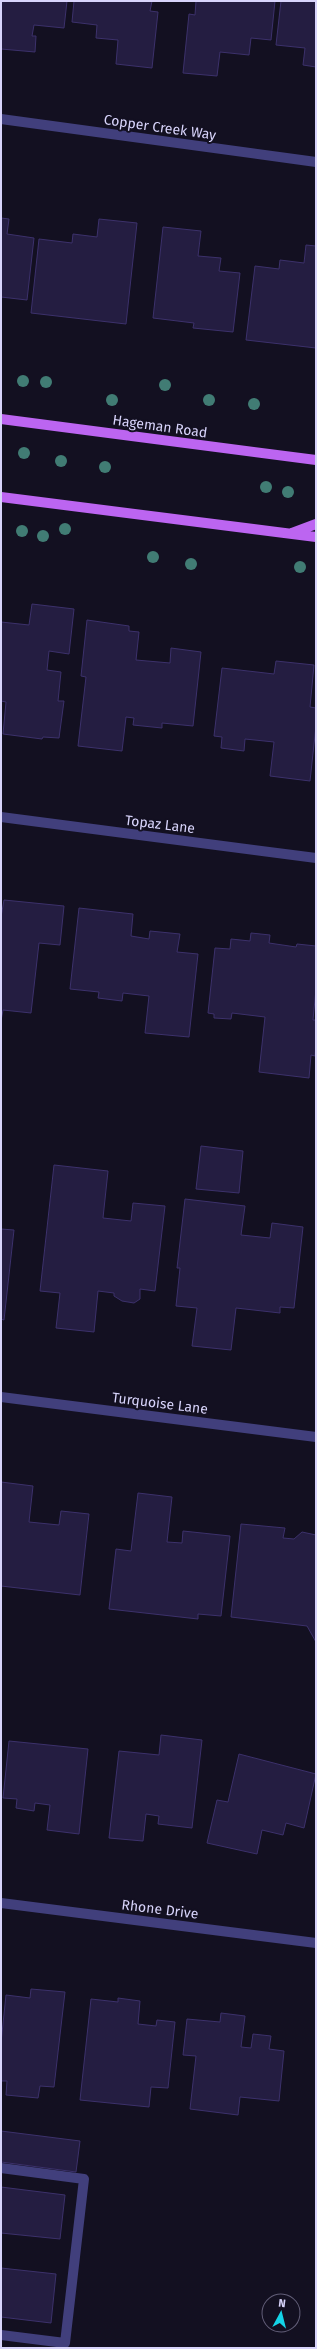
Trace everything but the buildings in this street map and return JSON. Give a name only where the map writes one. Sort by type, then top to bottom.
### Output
[{"type":"main road","name":"Hageman Road","points":[[1,419],[316,460]]},
{"type":"main road","points":[[1,497],[316,537]]},
{"type":"main road","points":[[290,534],[316,524]]},
{"type":"street","name":"Copper Creek Way","points":[[1,119],[316,162]]},
{"type":"street","name":"Topaz Lane","points":[[1,818],[316,858]]},
{"type":"street","name":"Turquoise Lane","points":[[1,1397],[316,1437]]},
{"type":"street","name":"Rhone Drive","points":[[1,1903],[316,1943]]},
{"type":"street","points":[[1,2168],[84,2178],[65,2343],[1,2335]]}]
